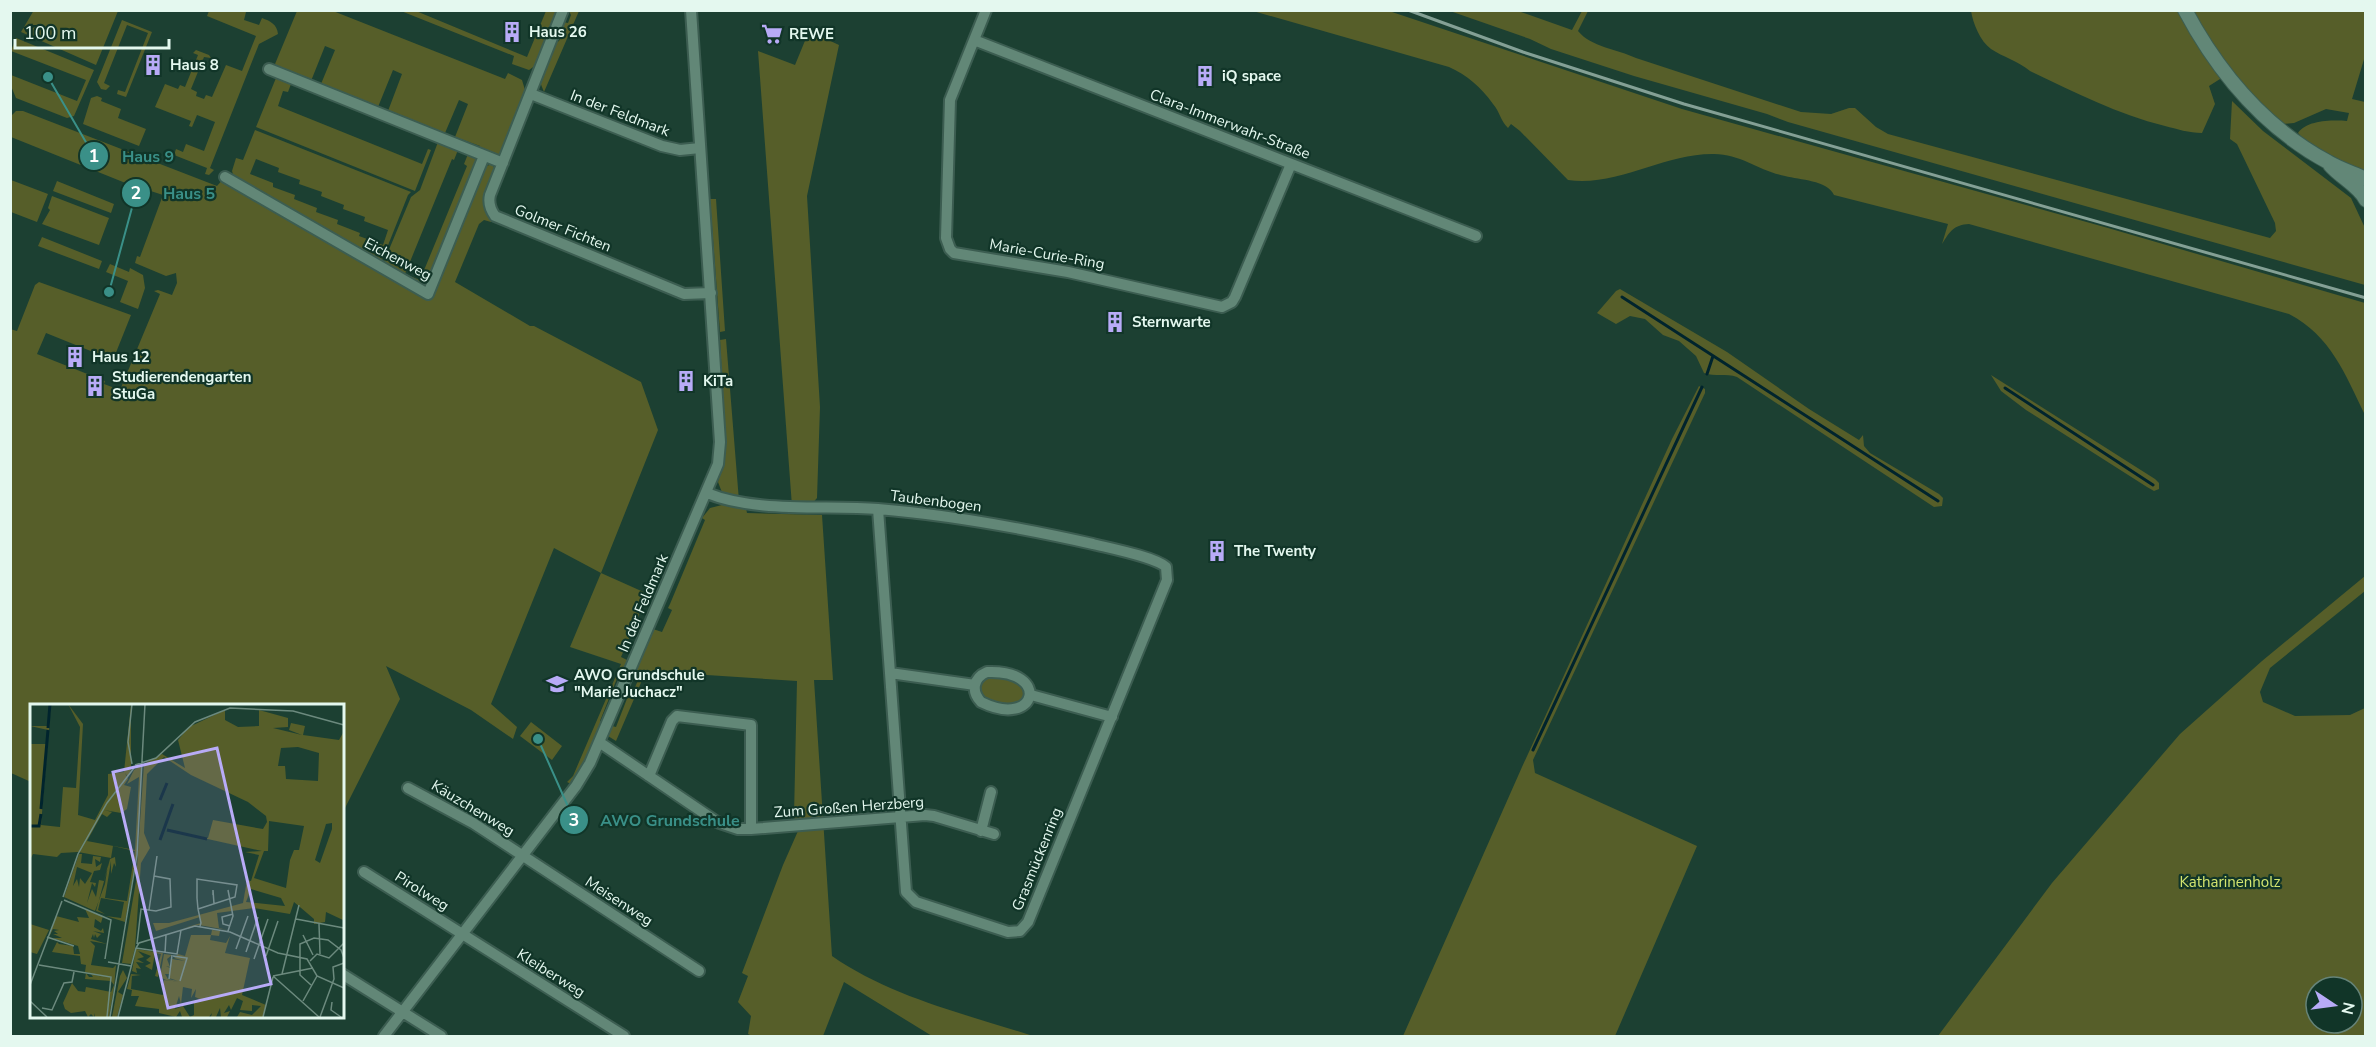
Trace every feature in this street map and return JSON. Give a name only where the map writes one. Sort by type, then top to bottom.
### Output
[{"type":"street","name":"Golmer Fichten","points":[[563,10],[489,201],[495,216],[684,294],[711,293]]},
{"type":"street","name":"In der Feldmark","points":[[384,1036],[576,786],[590,763],[718,464],[720,442],[711,293],[690,10]]},
{"type":"street","name":"Marie-Curie-Ring","points":[[986,10],[950,100],[946,238],[954,253],[1068,272],[1222,307],[1232,302],[1235,297],[1291,164]]},
{"type":"street","points":[[2184,10],[2222,70],[2271,122],[2329,163],[2366,179]]},
{"type":"street","name":"Clara-Immerwahr-Straße","points":[[974,40],[1476,236]]},
{"type":"street","points":[[269,69],[503,163]]},
{"type":"street","name":"In der Feldmark","points":[[531,94],[662,146],[680,150],[700,148]]},
{"type":"street","name":"Eichenweg","points":[[225,177],[428,294],[484,156]]},
{"type":"street","points":[[2329,163],[2339,176],[2363,195],[2366,201]]},
{"type":"street","name":"Taubenbogen","points":[[706,493],[739,503],[878,509],[937,515],[1028,530],[1105,547],[1158,562]]},
{"type":"street","name":"Grasmückenring","points":[[878,509],[906,892],[912,900],[1008,932],[1020,931],[1028,922],[1112,717],[1167,580],[1166,567],[1158,562]]},
{"type":"street","points":[[992,672],[1022,679],[1029,686],[1030,695],[1025,705],[1010,709],[981,702],[975,693],[975,685],[982,675],[992,672]]},
{"type":"street","points":[[890,674],[975,685]]},
{"type":"street","points":[[1030,695],[1112,717]]},
{"type":"street","points":[[649,776],[674,718],[751,724],[751,829]]},
{"type":"street","name":"Zum Großen Herzberg","points":[[599,742],[717,822],[738,830],[934,816],[994,834]]},
{"type":"street","name":"Käuzchenweg","points":[[408,788],[473,823],[523,856]]},
{"type":"street","points":[[981,831],[991,792]]},
{"type":"street","name":"Meisenweg","points":[[523,856],[699,971]]},
{"type":"street","name":"Pirolweg","points":[[364,872],[463,935]]},
{"type":"street","name":"Kleiberweg","points":[[463,935],[624,1036]]},
{"type":"street","points":[[344,975],[441,1036]]},
{"type":"green space","points":[[34,10],[118,11],[96,65],[21,32]]},
{"type":"green space","points":[[209,11],[246,12],[244,20],[259,25],[262,18],[265,19],[275,25],[278,34],[259,44],[210,168],[214,170],[209,175],[205,174],[207,168],[174,155],[176,149],[183,152],[186,144],[204,151],[215,122],[197,115],[192,127],[189,126],[191,121],[155,107],[165,84],[178,89],[180,85],[185,87],[198,55],[193,53],[196,50],[211,58],[204,57],[191,89],[197,92],[196,96],[204,99],[206,95],[212,97],[226,65],[242,71],[256,36],[207,16]]},
{"type":"green space","points":[[297,11],[333,11],[505,79],[508,73],[522,80],[525,90],[500,154],[495,156],[478,150],[480,146],[455,137],[468,104],[459,100],[445,133],[388,111],[402,74],[393,70],[378,107],[321,84],[335,50],[325,46],[311,81],[276,67],[275,64]]},
{"type":"green space","points":[[401,11],[416,11],[527,57],[546,11],[558,11],[536,65],[529,70],[512,64],[514,56]]},
{"type":"green space","points":[[569,11],[579,11],[544,92],[540,82],[555,43],[559,41],[563,33],[560,30],[563,22],[568,23],[571,15]]},
{"type":"green space","points":[[1253,11],[1389,11],[1682,109],[2108,228],[2365,303],[2365,415],[2343,371],[2326,345],[2316,333],[2289,314],[1969,224],[1953,230],[1942,244],[1948,224],[1834,195],[1826,186],[1819,183],[1776,174],[1741,159],[1722,154],[1694,155],[1604,179],[1568,180],[1520,131],[1511,124],[1508,128],[1484,92],[1456,70]]},
{"type":"green space","points":[[1450,11],[1518,11],[1572,30],[1582,11],[1588,11],[1578,31],[1583,36],[1597,44],[1636,58],[1801,112],[1831,114],[1855,108],[1876,127],[1888,134],[2270,238],[2276,231],[2275,223],[2237,144],[2230,139],[2232,101],[2263,131],[2351,198],[2365,228],[2365,285],[1788,122],[1634,76],[1551,49],[1530,39]]},
{"type":"green space","points":[[1971,11],[2365,11],[2365,56],[2352,99],[2365,102],[2365,174],[2304,140],[2298,133],[2314,123],[2347,121],[2349,113],[2326,109],[2294,123],[2283,124],[2231,72],[2209,86],[2215,104],[2202,133],[2165,126],[2096,102],[1996,52],[1980,37]]},
{"type":"green space","points":[[122,20],[152,32],[126,97],[117,94],[118,90],[125,92],[148,33],[127,25],[104,83],[110,86],[106,90],[101,89],[97,82]]},
{"type":"green space","points":[[809,31],[839,45],[807,196],[820,407],[817,498],[810,506],[792,506],[758,51],[795,65]]},
{"type":"green space","points":[[16,38],[94,70],[74,116],[67,118],[16,98],[11,86],[11,75],[77,101],[86,80],[11,51]]},
{"type":"green space","points":[[276,78],[291,84],[288,92],[283,91],[278,106],[422,164],[428,149],[431,150],[415,191],[256,127]]},
{"type":"green space","points":[[97,96],[102,98],[101,101],[121,109],[118,118],[146,129],[139,146],[83,124],[91,98]]},
{"type":"green space","points":[[16,111],[23,111],[217,186],[225,177],[234,177],[232,171],[236,158],[243,160],[255,130],[411,192],[381,263],[383,264],[411,197],[420,190],[438,142],[458,150],[454,160],[452,159],[405,274],[420,280],[467,166],[464,164],[468,154],[475,157],[476,162],[430,281],[419,284],[428,294],[484,167],[492,164],[496,171],[493,219],[491,222],[484,220],[479,224],[455,282],[530,326],[534,326],[641,382],[658,430],[601,573],[554,548],[491,704],[517,727],[513,739],[471,710],[386,666],[400,699],[344,810],[344,704],[30,704],[30,782],[11,773],[10,329],[17,331],[35,285],[39,282],[131,315],[113,360],[46,333],[37,354],[105,381],[104,384],[120,390],[160,294],[154,291],[158,290],[172,295],[177,283],[176,273],[166,276],[135,263],[137,256],[140,257],[163,195],[123,182],[11,137],[11,116]],"holes":[[[256,159],[279,168],[278,172],[300,180],[299,184],[322,192],[321,196],[344,205],[343,209],[365,217],[364,221],[388,230],[383,245],[359,236],[360,233],[337,224],[338,220],[316,212],[317,208],[294,199],[295,195],[273,187],[273,183],[250,174]]]},
{"type":"green space","points":[[11,180],[48,194],[37,222],[11,212]]},
{"type":"green space","points":[[57,181],[114,204],[111,213],[53,191]]},
{"type":"green space","points":[[52,196],[109,218],[99,245],[42,224],[50,210],[48,208]]},
{"type":"green space","points":[[710,199],[716,199],[725,331],[720,332]]},
{"type":"green space","points":[[42,237],[102,261],[99,269],[38,246]]},
{"type":"green space","points":[[110,264],[129,272],[130,268],[143,275],[145,288],[138,309],[120,302],[128,281],[106,272]]},
{"type":"green space","points":[[1620,289],[1727,352],[1809,409],[1859,440],[1863,435],[1864,446],[1870,453],[1939,494],[1943,498],[1942,506],[1934,507],[1737,377],[1704,373],[1696,356],[1679,341],[1663,335],[1645,319],[1630,316],[1616,324],[1597,313]]},
{"type":"green space","points":[[726,339],[739,501],[723,495],[718,482],[726,451],[720,340]]},
{"type":"green space","points":[[1991,375],[2155,479],[2159,483],[2159,489],[2154,491],[2147,487],[2026,410],[2001,391]]},
{"type":"green space","points":[[1699,386],[1705,389],[1705,393],[1533,760],[1535,773],[1697,846],[1615,1036],[1403,1036],[1522,767],[1672,439]]},
{"type":"green space","points":[[722,505],[746,508],[747,513],[822,515],[833,680],[814,680],[832,956],[879,983],[904,994],[1033,1036],[932,1036],[844,982],[823,1036],[752,1036],[748,1034],[751,1016],[738,1002],[748,976],[742,973],[798,831],[794,816],[797,681],[646,671],[616,741],[608,736],[612,726],[616,727],[630,691],[633,692],[639,678],[633,675],[653,629],[662,632],[672,610],[668,608],[705,520],[702,518],[710,508]]},
{"type":"green space","points":[[601,573],[648,594],[621,657],[629,661],[625,673],[620,671],[600,721],[603,723],[587,761],[571,784],[567,782],[573,776],[621,664],[570,647]]},
{"type":"green space","name":"Katharinenholz","points":[[2365,576],[2365,591],[2270,668],[2260,692],[2263,702],[2295,716],[2350,715],[2365,708],[2365,1036],[1938,1036],[2052,883],[2180,734],[2262,661]]},
{"type":"green space","points":[[988,676],[1021,682],[1027,696],[1016,706],[989,702],[981,696],[979,686]]},
{"type":"green space","points":[[531,722],[562,746],[552,760],[520,736]]},
{"type":"waterway","points":[[1622,297],[1938,501]]},
{"type":"waterway","points":[[1707,374],[1713,356]]},
{"type":"waterway","points":[[1533,750],[1702,387]]},
{"type":"waterway","points":[[2005,388],[2153,485]]},
{"type":"railway","points":[[1408,10],[1523,52],[1684,104],[2366,298]]},
{"type":"place","name":"Haus 26","points":[[512,32]]},
{"type":"place","name":"REWE","points":[[772,34]]},
{"type":"place","name":"Haus 8","points":[[153,65]]},
{"type":"place","name":"iQ space","points":[[1205,76]]},
{"type":"place","name":"Haus 9","points":[[48,77]]},
{"type":"place","name":"Haus 5","points":[[109,292]]},
{"type":"place","name":"Sternwarte","points":[[1115,322]]},
{"type":"place","name":"Haus 12","points":[[75,357]]},
{"type":"place","name":"KiTa","points":[[686,381]]},
{"type":"place","name":"Studierendengarten StuGa","points":[[95,386]]},
{"type":"place","name":"The Twenty","points":[[1217,551]]},
{"type":"place","name":"AWO Grundschule \"Marie Juchacz\"","points":[[557,684]]},
{"type":"place","name":"AWO Grundschule","points":[[538,739]]}]
